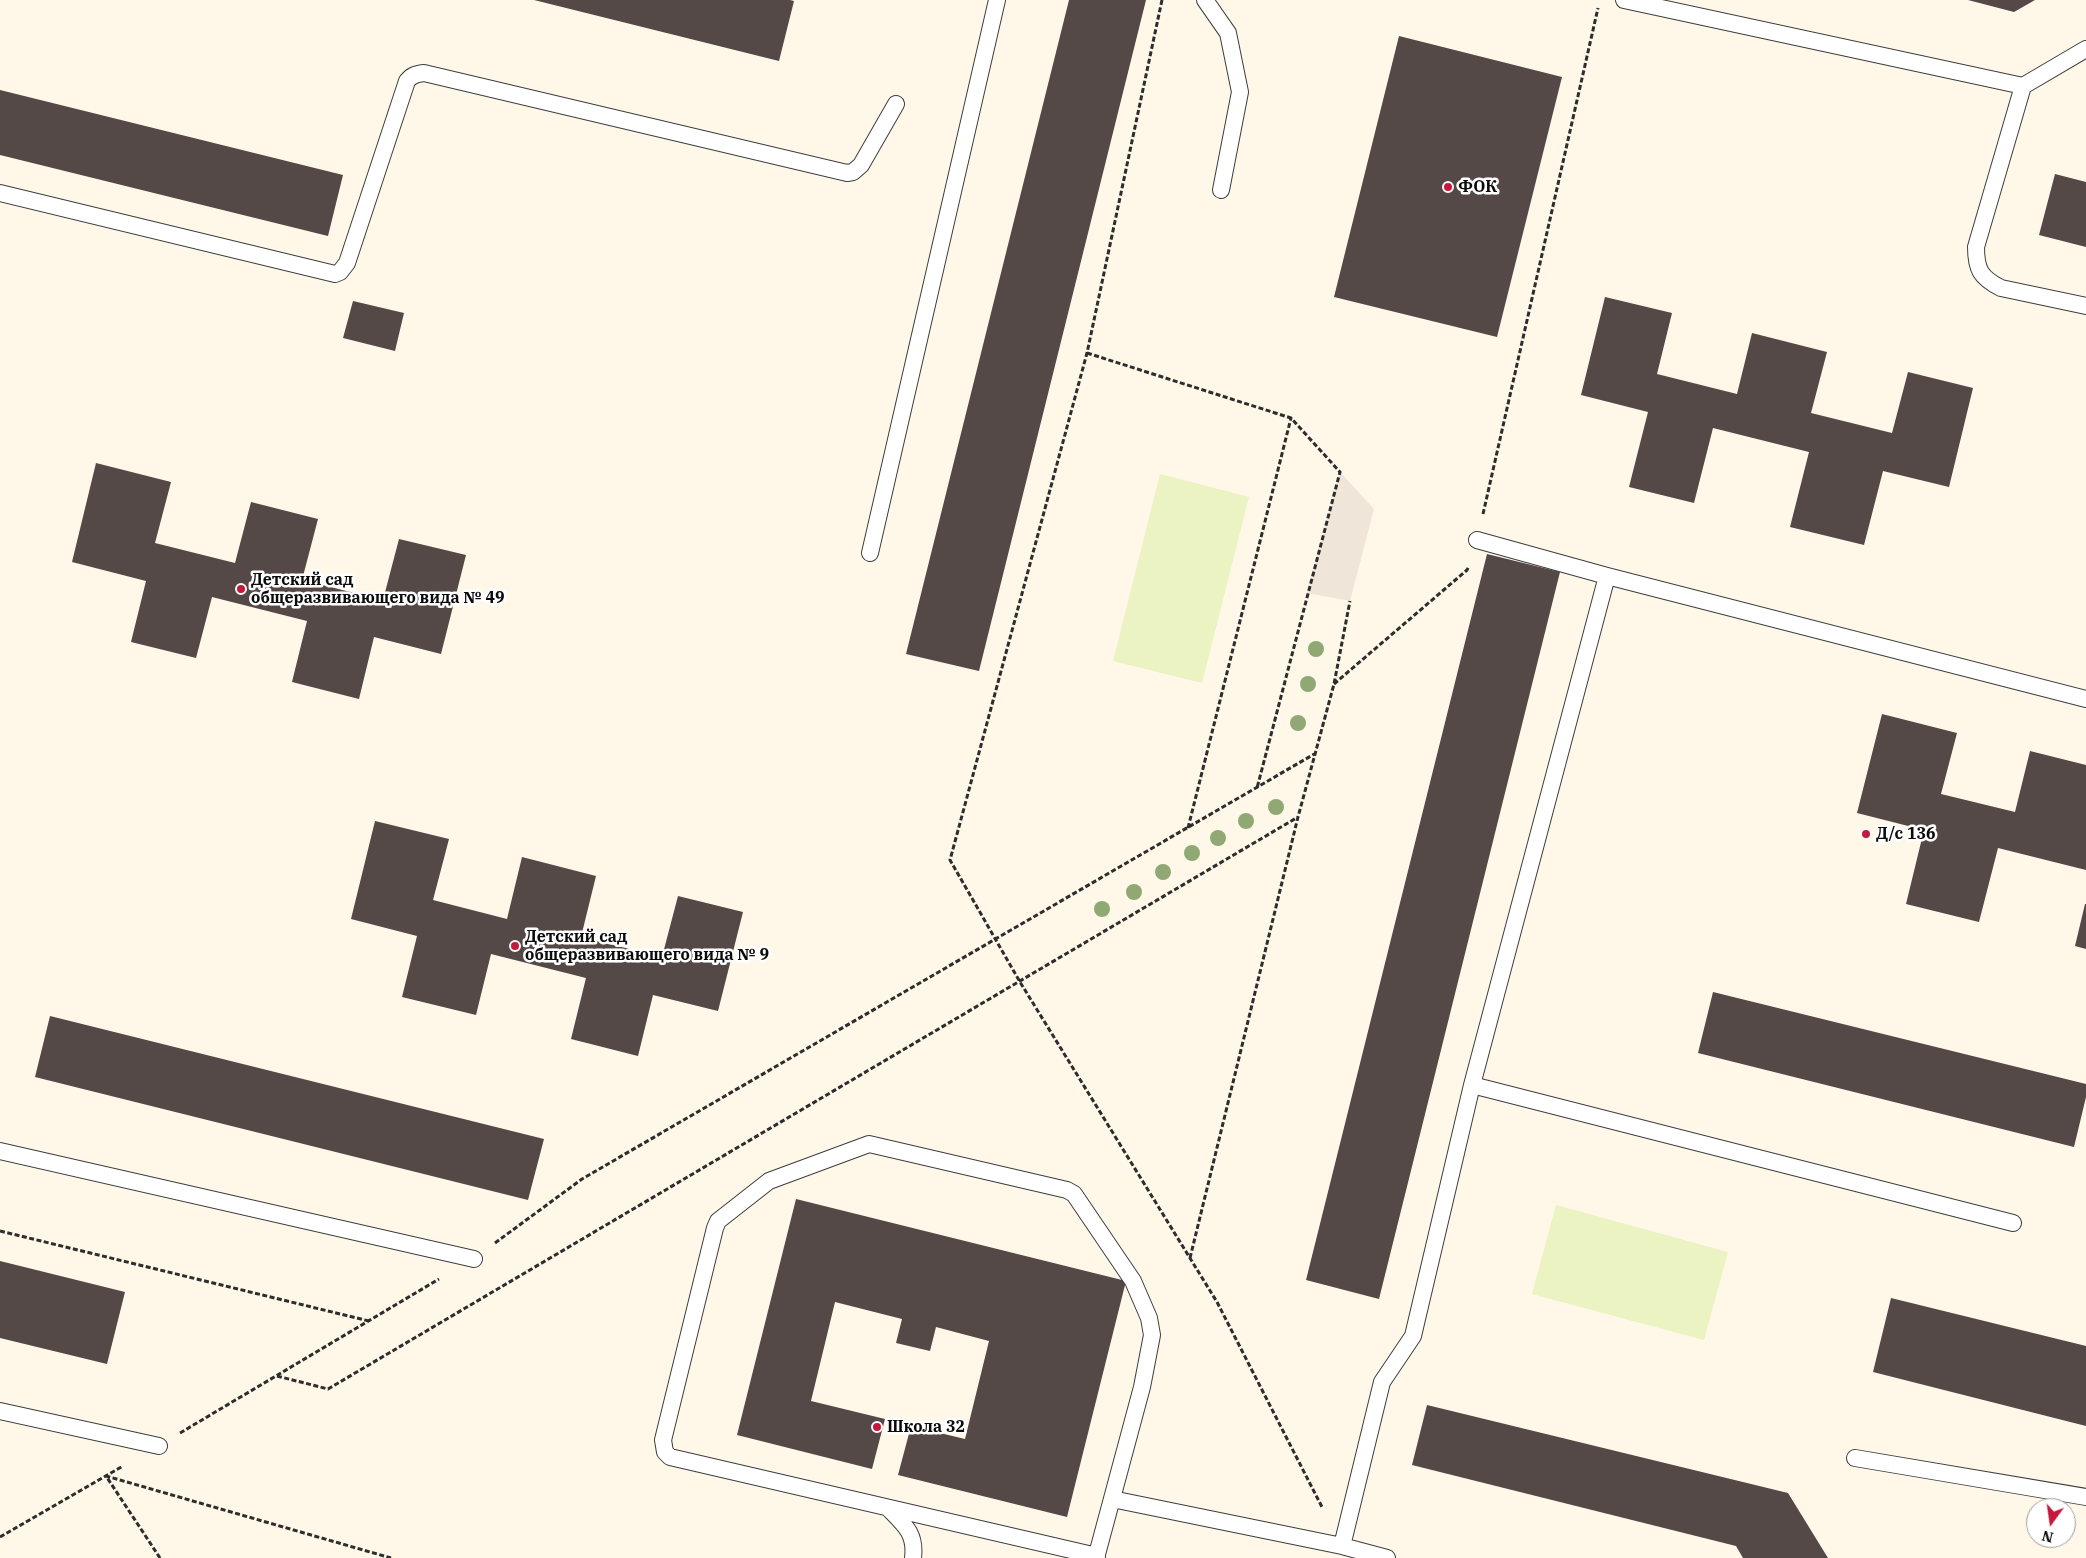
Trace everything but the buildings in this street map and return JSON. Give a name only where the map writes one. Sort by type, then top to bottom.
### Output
[{"type":"lane","points":[[870,552],[997,0]]},
{"type":"lane","points":[[1205,0],[1228,33],[1240,92],[1221,190]]},
{"type":"lane","points":[[1624,0],[2023,86],[2086,49]]},
{"type":"lane","points":[[0,193],[335,274],[340,272],[347,263],[407,81],[411,76],[424,73],[847,174],[853,172],[861,165],[896,104]]},
{"type":"lane","points":[[2023,86],[1976,247],[1976,260],[1980,272],[1989,282],[2001,288],[2086,306]]},
{"type":"lane","points":[[1477,540],[1607,576],[2086,699]]},
{"type":"lane","points":[[1342,1546],[1382,1382],[1413,1336],[1472,1085],[1607,576]]},
{"type":"lane","points":[[1472,1085],[2013,1223]]},
{"type":"lane","points":[[869,1144],[1067,1190],[1077,1197],[1133,1281],[1149,1318],[1152,1335],[1142,1386],[1112,1499],[1097,1557],[676,1459],[665,1452],[663,1446],[716,1224],[769,1181],[869,1144]]},
{"type":"lane","points":[[0,1151],[474,1258]]},
{"type":"lane","points":[[0,1411],[159,1446]]},
{"type":"lane","points":[[1855,1458],[2086,1497]]},
{"type":"lane","points":[[1112,1499],[1342,1546],[1387,1558]]},
{"type":"lane","points":[[889,1509],[907,1527],[915,1544],[913,1558]]},
{"type":"path","points":[[1162,0],[1087,353],[950,860],[1020,982],[1216,1302],[1342,1546]]},
{"type":"path","points":[[1334,684],[1468,570],[1477,540],[1600,0]]},
{"type":"path","points":[[1087,353],[1291,418],[1340,472],[1257,788]]},
{"type":"path","points":[[1188,829],[1291,418]]},
{"type":"path","points":[[1190,1258],[1298,817],[1334,684],[1350,600]]},
{"type":"path","points":[[0,1537],[159,1446],[474,1258],[582,1179],[1316,754]]},
{"type":"path","points":[[276,1376],[328,1389],[1298,817]]},
{"type":"path","points":[[0,1231],[369,1321]]},
{"type":"path","points":[[106,1476],[160,1558]]},
{"type":"path","points":[[106,1476],[391,1558]]},
{"type":"green space","points":[[1160,474],[1249,497],[1202,683],[1113,661]]},
{"type":"green space","points":[[1556,1205],[1728,1252],[1704,1340],[1532,1294]]},
{"type":"shaded area","points":[[1340,472],[1374,509],[1350,601],[1307,593]]},
{"type":"place","name":"ФОК","points":[[1448,187]]},
{"type":"place","name":"Детский сад общеразвивающего вида № 49","points":[[241,589]]},
{"type":"place","name":"Д/с 136","points":[[1866,834]]},
{"type":"place","name":"Детский сад общеразвивающего вида № 9","points":[[515,946]]},
{"type":"place","name":"Школа 32","points":[[877,1427]]}]
